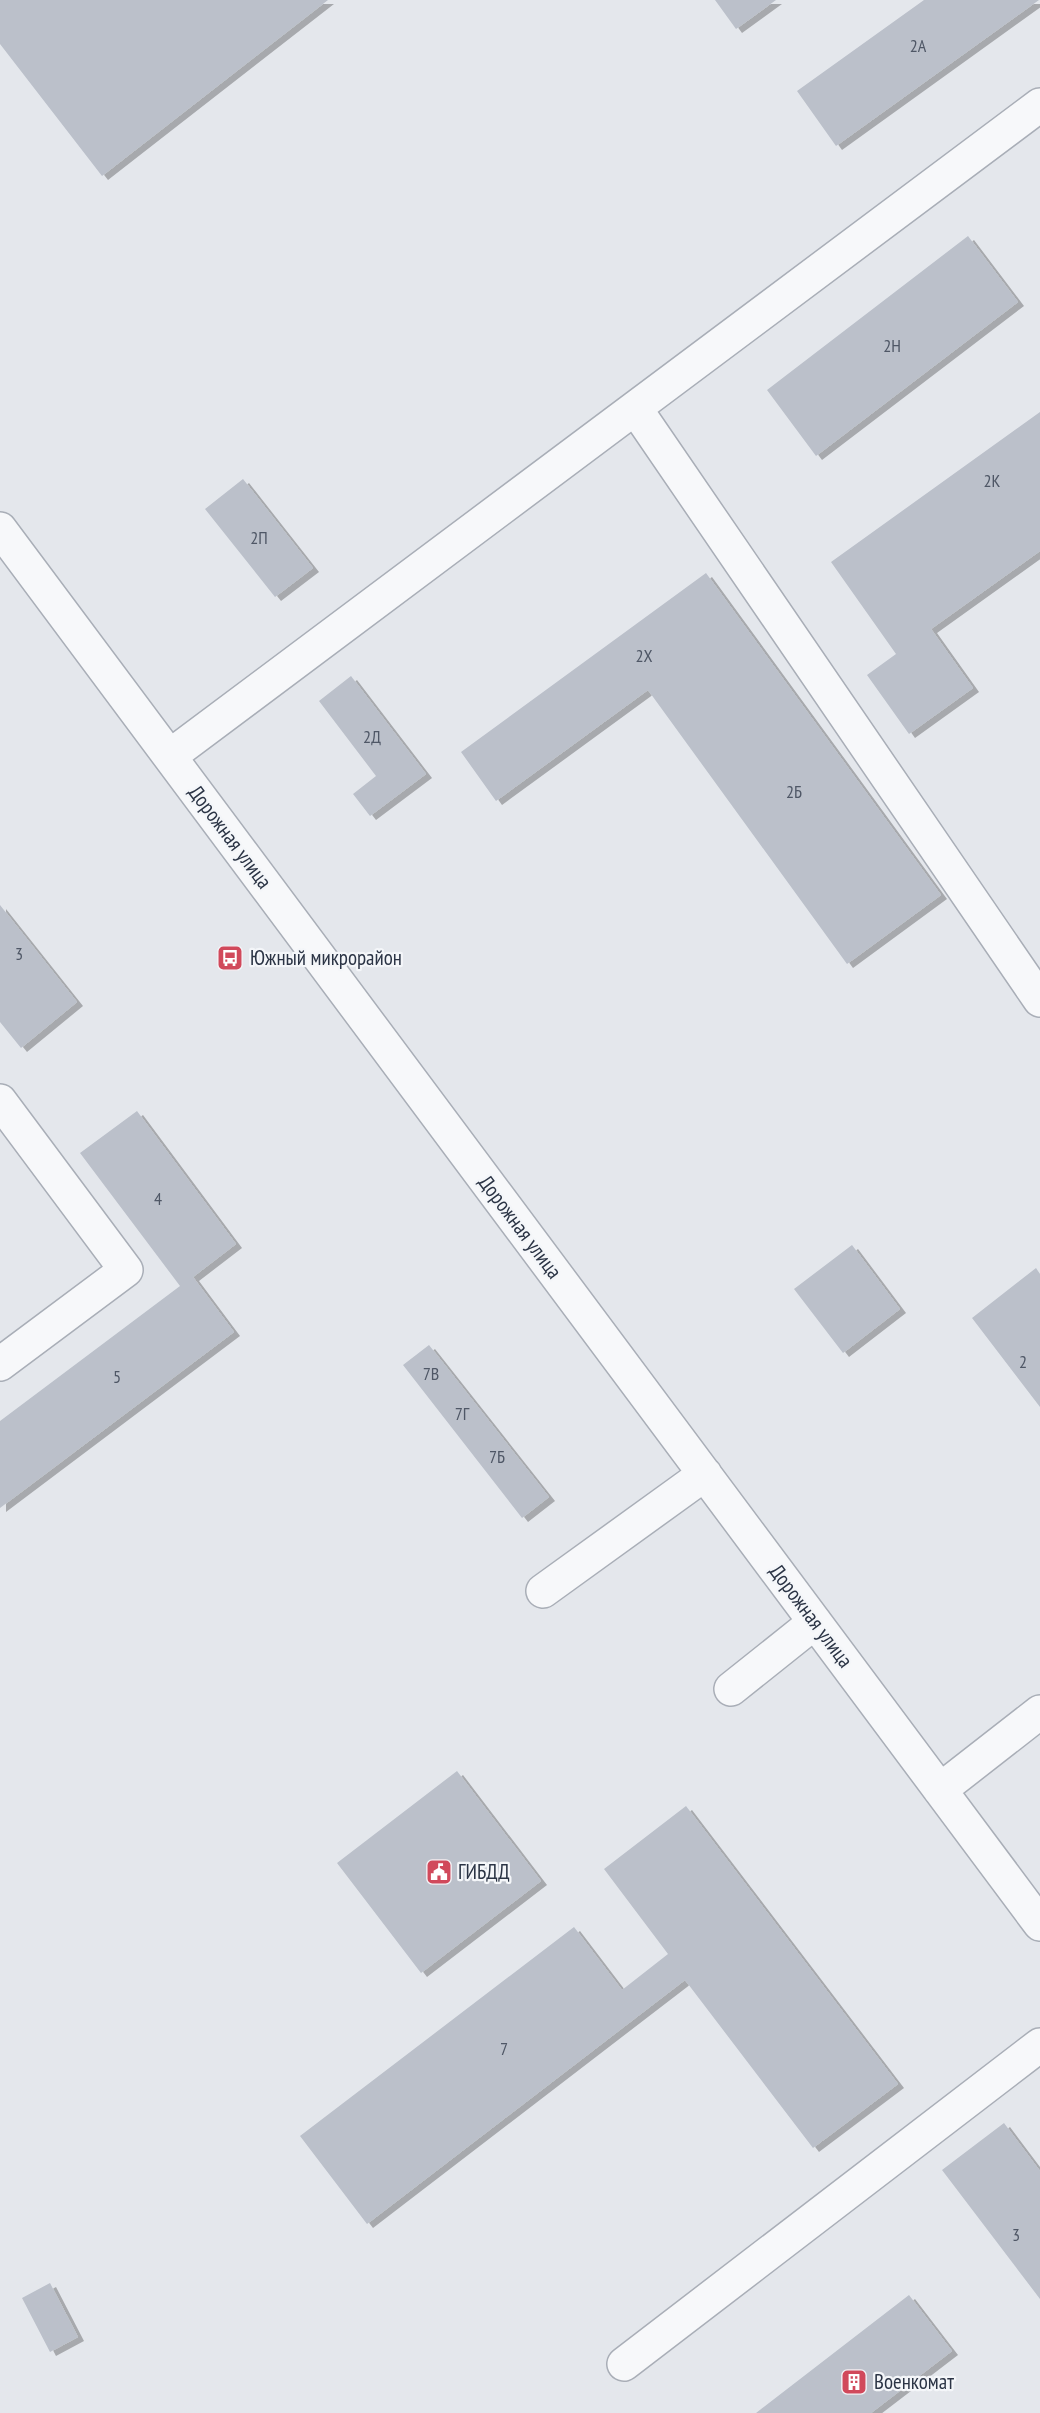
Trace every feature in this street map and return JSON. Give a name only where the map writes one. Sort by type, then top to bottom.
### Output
[{"type":"street","points":[[170,756],[1040,105]]},
{"type":"street","points":[[635,408],[1040,1000]]},
{"type":"street","name":"Дорожная улица","points":[[0,529],[1040,1924]]},
{"type":"street","points":[[0,1101],[126,1270],[0,1364]]},
{"type":"street","points":[[543,1591],[705,1474]]},
{"type":"street","points":[[731,1689],[815,1622]]},
{"type":"street","points":[[940,1790],[1040,1712]]},
{"type":"street","points":[[624,2364],[1040,2045]]},
{"type":"building","points":[[0,0],[328,0],[102,176],[0,44]]},
{"type":"building","points":[[715,0],[776,0],[736,29]]},
{"type":"building","points":[[924,0],[1039,0],[836,146],[797,91]]},
{"type":"building","points":[[968,236],[1018,302],[816,456],[767,390]]},
{"type":"building","points":[[1040,412],[1040,551],[931,629],[973,688],[909,734],[867,675],[896,654],[831,562]]},
{"type":"building","points":[[243,479],[313,568],[275,597],[205,509]]},
{"type":"building","points":[[706,573],[941,895],[847,964],[648,690],[496,801],[461,752]]},
{"type":"building","points":[[351,676],[426,774],[370,816],[353,794],[376,776],[319,701]]},
{"type":"building","points":[[0,905],[77,1002],[21,1048],[0,1022]]},
{"type":"building","points":[[137,1111],[236,1244],[193,1277],[234,1332],[0,1508],[0,1421],[180,1286],[80,1153]]},
{"type":"building","points":[[852,1245],[900,1309],[843,1353],[794,1289]]},
{"type":"building","points":[[1036,1268],[1040,1274],[1040,1407],[972,1318]]},
{"type":"building","points":[[429,1345],[549,1497],[522,1518],[403,1365]]},
{"type":"building","name":"ГИБДД","points":[[457,1771],[541,1881],[421,1973],[337,1863]]},
{"type":"building","points":[[686,1806],[898,2084],[813,2148],[685,1980],[367,2224],[300,2136],[574,1927],[622,1990],[668,1954],[604,1869]]},
{"type":"building","points":[[1004,2123],[1040,2171],[1040,2299],[942,2170]]},
{"type":"building","points":[[50,2283],[78,2337],[50,2352],[22,2298]]},
{"type":"building","name":"Военкомат","points":[[909,2295],[952,2351],[871,2413],[756,2413]]},
{"type":"place","name":"Южный микрорайон","points":[[230,958]]},
{"type":"place","name":"ГИБДД","points":[[439,1872]]},
{"type":"place","name":"Военкомат","points":[[854,2382]]}]
